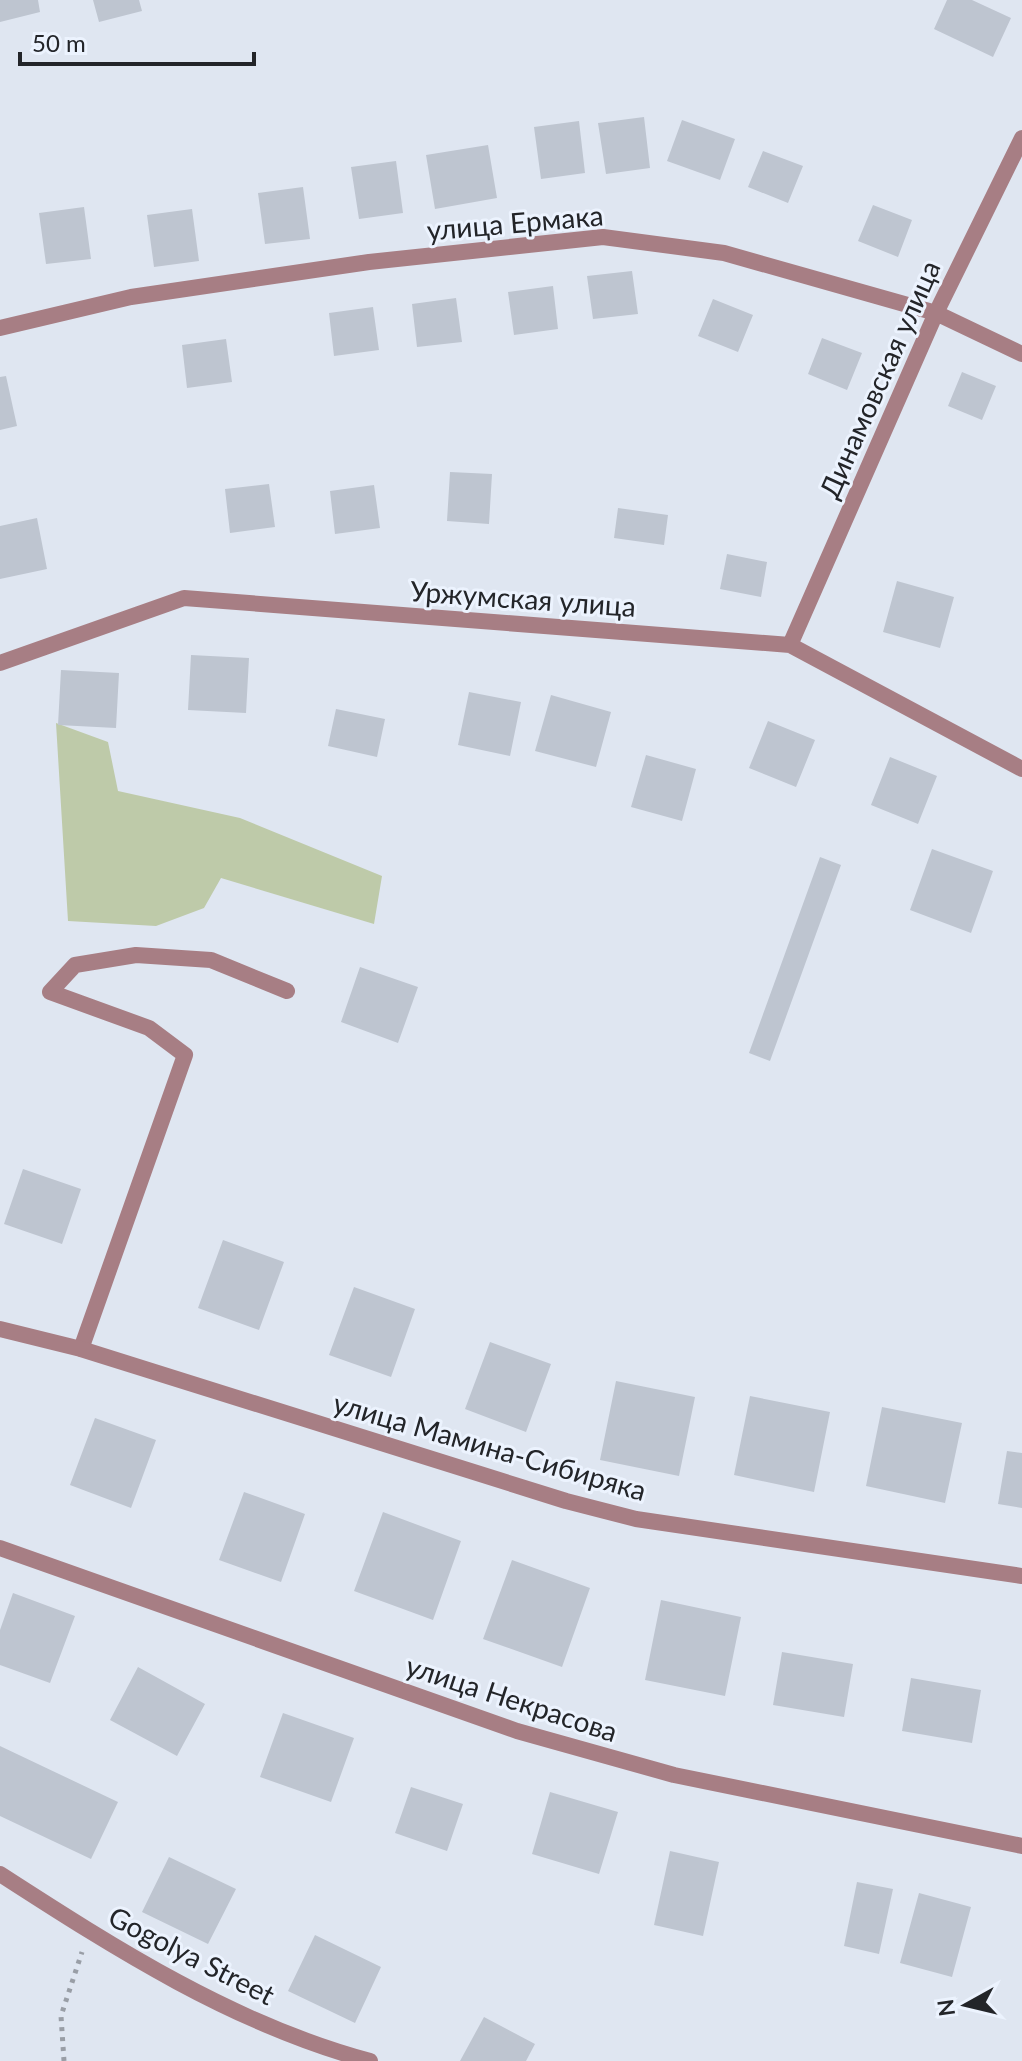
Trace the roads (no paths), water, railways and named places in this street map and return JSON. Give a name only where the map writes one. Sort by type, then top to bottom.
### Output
[{"type":"street","name":"Динамовская улица","points":[[790,645],[936,313],[1022,138]]},
{"type":"street","name":"улица Ермака","points":[[0,328],[146,295],[369,262],[603,237],[724,253],[936,313],[1022,354]]},
{"type":"street","name":"Уржумская улица","points":[[0,663],[184,598],[790,645],[1022,769]]},
{"type":"street","points":[[81,1349],[185,1055],[149,1028],[50,992],[75,965],[136,955],[211,960],[287,991]]},
{"type":"street","name":"улица Мамина-Сибиряка","points":[[0,1329],[81,1349],[566,1501],[622,1515],[1022,1576]]},
{"type":"street","name":"улица Некрасова","points":[[0,1548],[517,1731],[674,1775],[1022,1846]]},
{"type":"street","name":"Gogolya Street","points":[[0,1874],[88,1932],[219,2005],[335,2052],[370,2061]]}]
